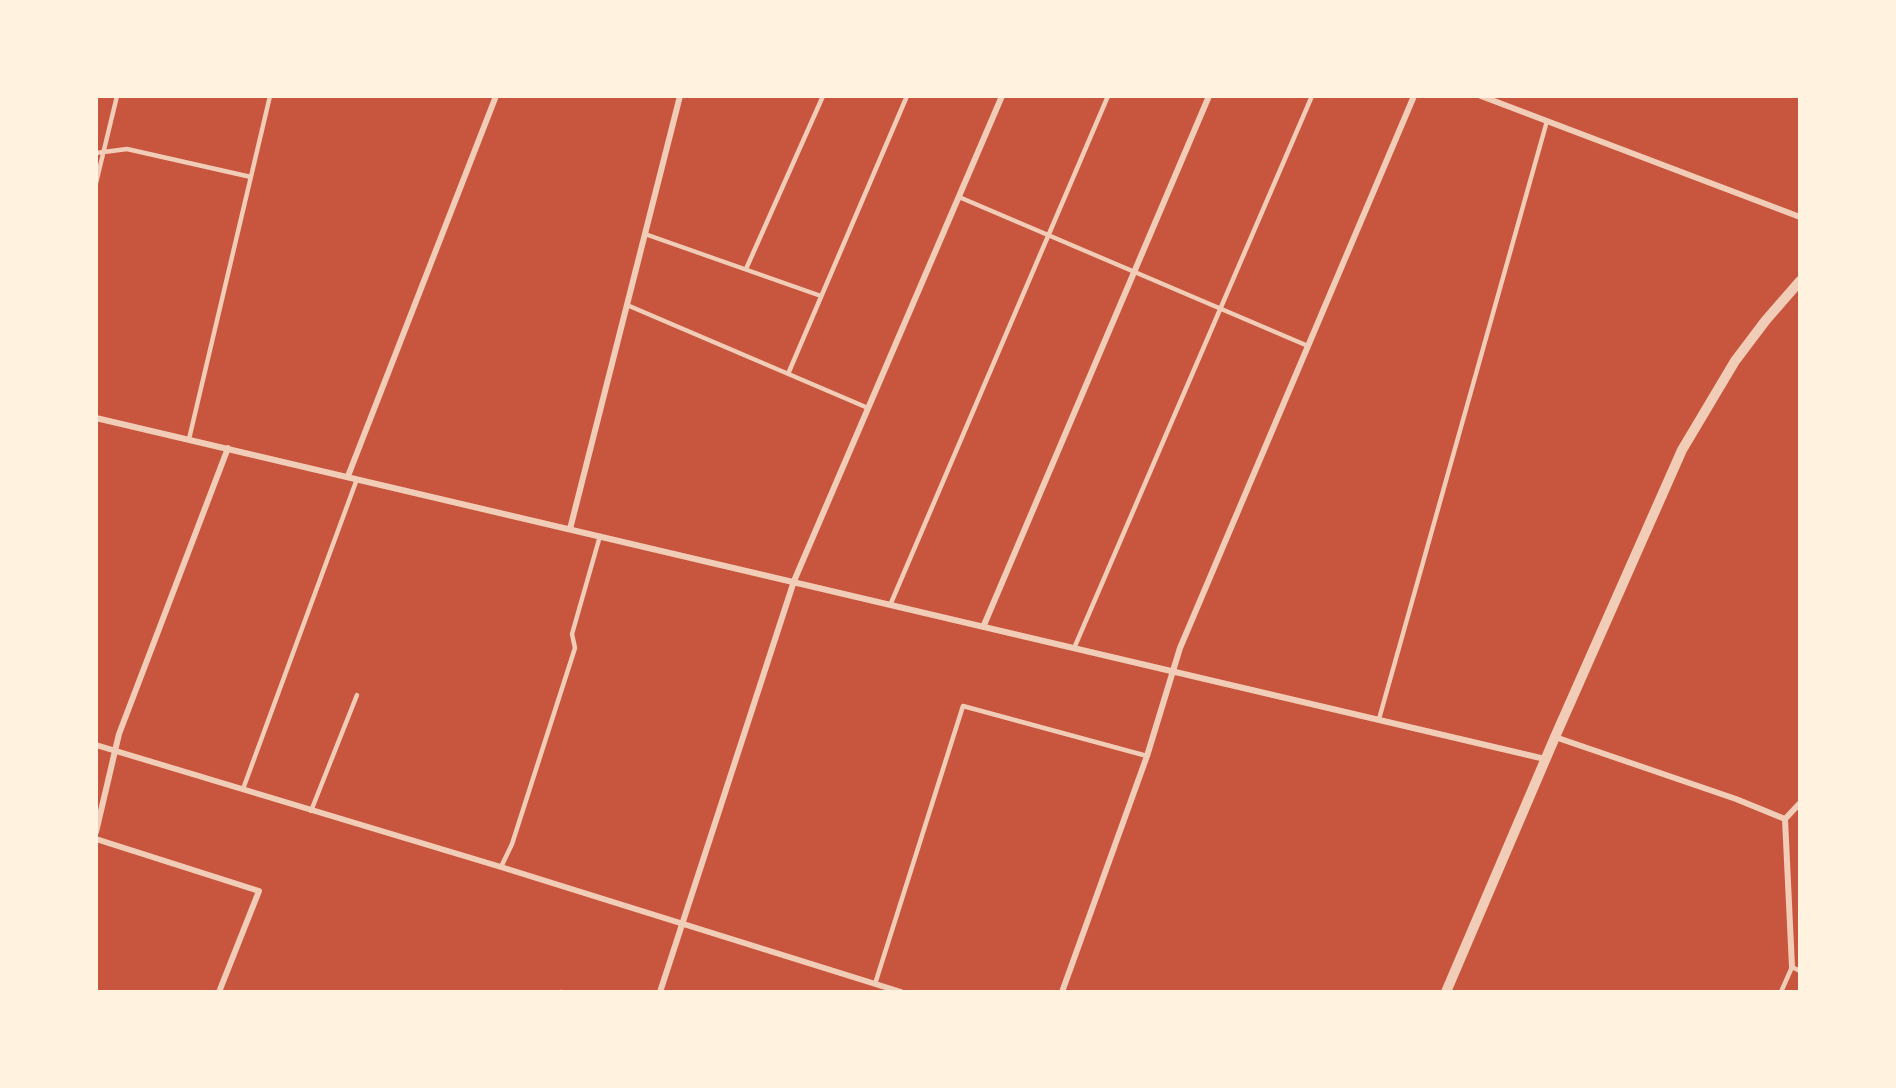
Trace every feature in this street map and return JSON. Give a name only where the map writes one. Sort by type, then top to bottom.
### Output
[{"type":"street","points":[[348,476],[496,96]]},
{"type":"street","points":[[570,529],[680,96]]},
{"type":"street","points":[[660,992],[794,581],[1002,96]]},
{"type":"street","points":[[984,625],[1209,96]]},
{"type":"street","points":[[1062,992],[1147,756],[1180,648],[1413,96]]},
{"type":"street","points":[[1481,96],[1800,217]]},
{"type":"street","points":[[1446,992],[1545,759],[1682,450],[1735,362],[1800,280]]},
{"type":"street","points":[[96,418],[1075,646],[1545,759]]},
{"type":"street","points":[[96,832],[114,750],[228,448]]},
{"type":"street","points":[[1555,737],[1736,799],[1785,819]]},
{"type":"street","points":[[96,745],[501,867],[901,992]]},
{"type":"street","points":[[1792,967],[1785,819],[1800,803]]},
{"type":"street","points":[[96,839],[259,891],[219,992]]},
{"type":"lane","points":[[96,183],[117,96]]},
{"type":"lane","points":[[189,439],[270,96]]},
{"type":"lane","points":[[746,269],[823,96]]},
{"type":"lane","points":[[788,374],[906,96]]},
{"type":"lane","points":[[891,603],[1108,96]]},
{"type":"lane","points":[[1075,646],[1312,96]]},
{"type":"lane","points":[[1379,719],[1547,121]]},
{"type":"lane","points":[[96,153],[127,149],[251,177]]},
{"type":"lane","points":[[959,197],[1308,346]]},
{"type":"lane","points":[[645,234],[821,296]]},
{"type":"lane","points":[[627,305],[868,408]]},
{"type":"lane","points":[[243,789],[357,479]]},
{"type":"lane","points":[[501,867],[512,844],[574,648],[572,634],[600,536]]},
{"type":"lane","points":[[311,811],[357,695]]},
{"type":"lane","points":[[875,984],[963,706],[1147,756]]},
{"type":"lane","points":[[1780,992],[1792,967],[1800,971]]}]
